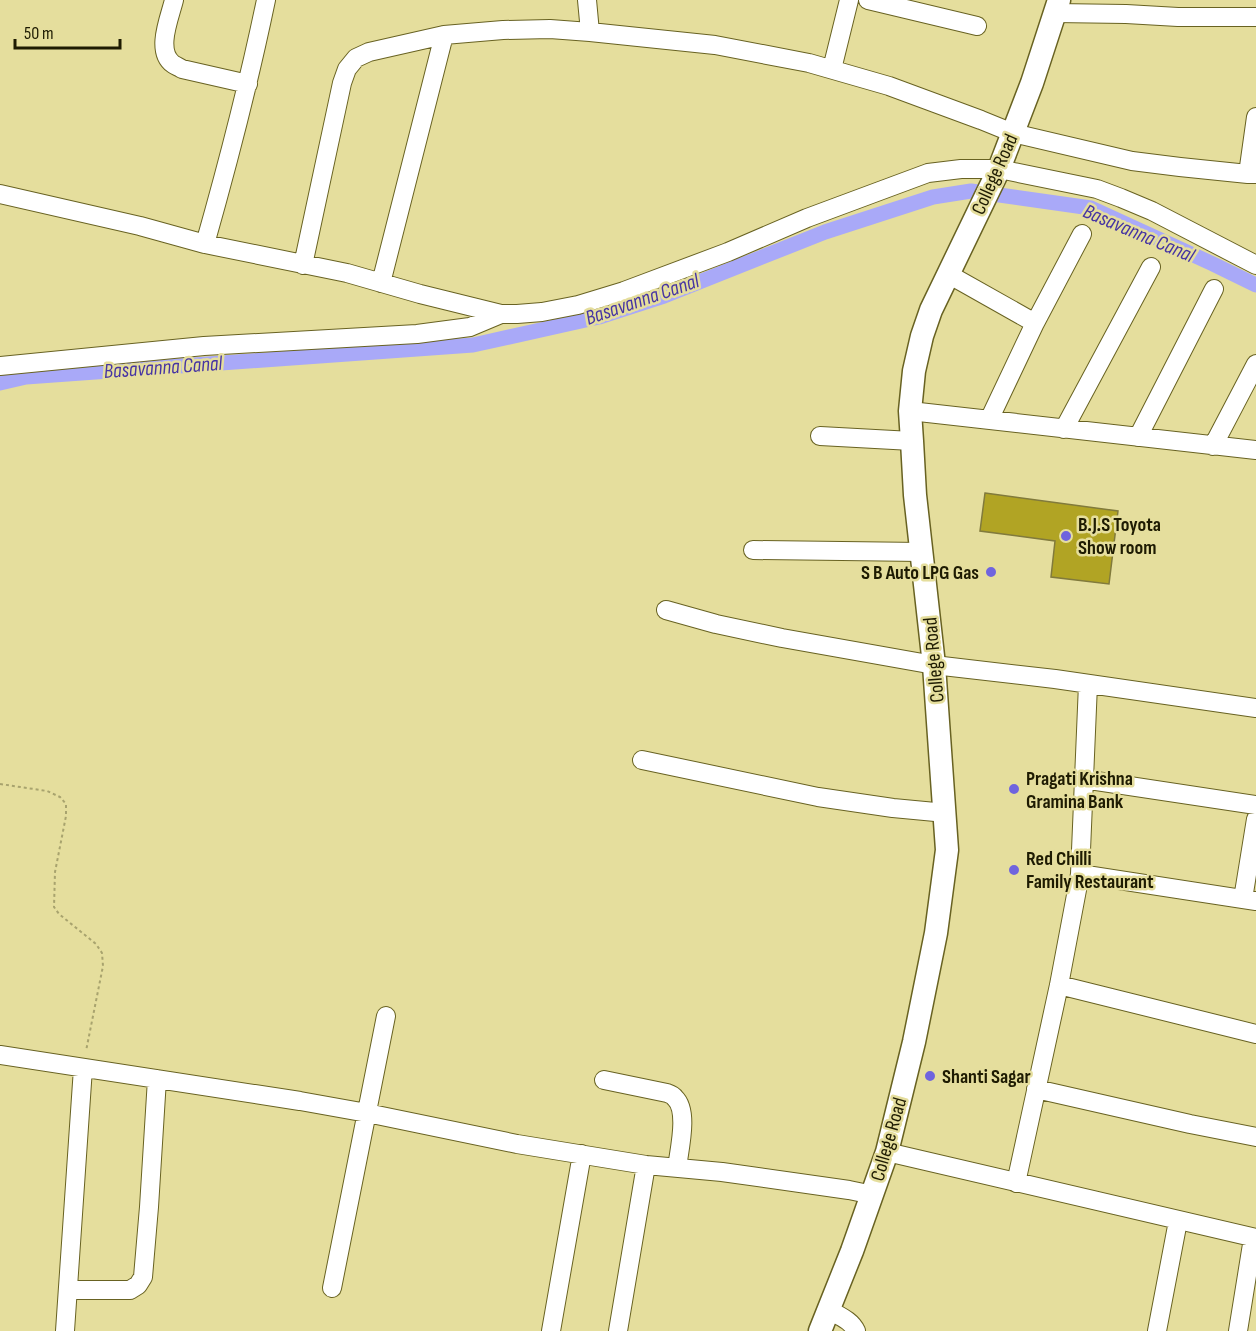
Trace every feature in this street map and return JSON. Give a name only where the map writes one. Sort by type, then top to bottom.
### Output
[{"type":"main road","name":"College Road","points":[[820,1331],[873,1195],[887,1152],[914,1042],[936,933],[947,850],[934,665],[915,495],[910,411],[914,371],[921,336],[931,310],[995,177],[1032,83],[1057,7]]},
{"type":"street","points":[[174,0],[164,38],[167,58],[182,69],[248,84]]},
{"type":"street","points":[[205,244],[235,138],[266,0]]},
{"type":"street","points":[[587,0],[590,32]]},
{"type":"street","points":[[832,69],[849,0]]},
{"type":"street","points":[[868,0],[977,26]]},
{"type":"street","points":[[1057,7],[1178,17],[1256,17]]},
{"type":"street","points":[[303,265],[342,83],[347,69],[356,58],[369,52],[444,35],[550,28],[715,45],[832,69],[889,86],[1013,133],[1132,160],[1179,168],[1252,174],[1256,117]]},
{"type":"street","points":[[381,283],[444,35]]},
{"type":"street","points":[[0,194],[140,226],[205,244],[347,273],[501,314],[517,314],[578,305],[624,291],[728,252],[807,218],[928,174],[961,169],[995,177],[1070,183],[1097,189],[1152,211],[1256,265]]},
{"type":"street","points":[[989,420],[1035,323],[1082,234]]},
{"type":"street","points":[[1064,429],[1151,267]]},
{"type":"street","points":[[948,274],[1035,323]]},
{"type":"street","points":[[1138,437],[1214,289]]},
{"type":"street","points":[[0,366],[204,346],[328,340],[447,330],[470,327],[501,314]]},
{"type":"street","points":[[1213,446],[1256,364]]},
{"type":"street","points":[[910,411],[1256,450]]},
{"type":"street","points":[[820,436],[912,441]]},
{"type":"street","points":[[753,550],[922,552]]},
{"type":"street","points":[[666,610],[716,624],[782,638],[934,665],[1256,708]]},
{"type":"street","points":[[1016,1183],[1059,986],[1080,874],[1088,684]]},
{"type":"street","points":[[642,760],[818,797],[946,813]]},
{"type":"street","points":[[1083,778],[1256,805]]},
{"type":"street","points":[[1080,874],[1249,900],[1256,819]]},
{"type":"street","points":[[1059,986],[1256,1034]]},
{"type":"street","points":[[332,1288],[386,1016]]},
{"type":"street","points":[[0,1055],[300,1101],[506,1142],[646,1165],[722,1172],[873,1195]]},
{"type":"street","points":[[65,1331],[83,1068]]},
{"type":"street","points":[[69,1290],[130,1290],[138,1285],[143,1277],[157,1080]]},
{"type":"street","points":[[604,1080],[661,1091],[676,1098],[681,1109],[682,1122],[677,1168]]},
{"type":"street","points":[[1036,1089],[1256,1137]]},
{"type":"street","points":[[887,1152],[1255,1238],[1238,1331]]},
{"type":"street","points":[[551,1331],[582,1154]]},
{"type":"street","points":[[618,1331],[646,1165]]},
{"type":"street","points":[[1157,1331],[1178,1221]]},
{"type":"street","points":[[829,1310],[846,1319],[856,1331]]},
{"type":"path","points":[[0,783],[47,791],[60,797],[66,804],[66,816],[55,872],[54,907],[59,914],[96,944],[102,953],[103,966],[83,1068]]},
{"type":"building","name":"B.J.S Toyota Show room","points":[[985,493],[1118,511],[1109,584],[1051,577],[1055,541],[980,531]]},
{"type":"waterway","name":"Basavanna Canal","points":[[0,383],[26,377],[473,345],[599,317],[664,296],[825,232],[933,197],[971,191],[1091,208],[1256,285]]},
{"type":"place","name":"B.J.S Toyota Show room","points":[[1066,536]]},
{"type":"place","name":"S B Auto LPG Gas","points":[[991,572]]},
{"type":"place","name":"Pragati Krishna Gramina Bank","points":[[1014,789]]},
{"type":"place","name":"Red Chilli Family Restaurant","points":[[1014,870]]},
{"type":"place","name":"Shanti Sagar","points":[[930,1076]]}]
